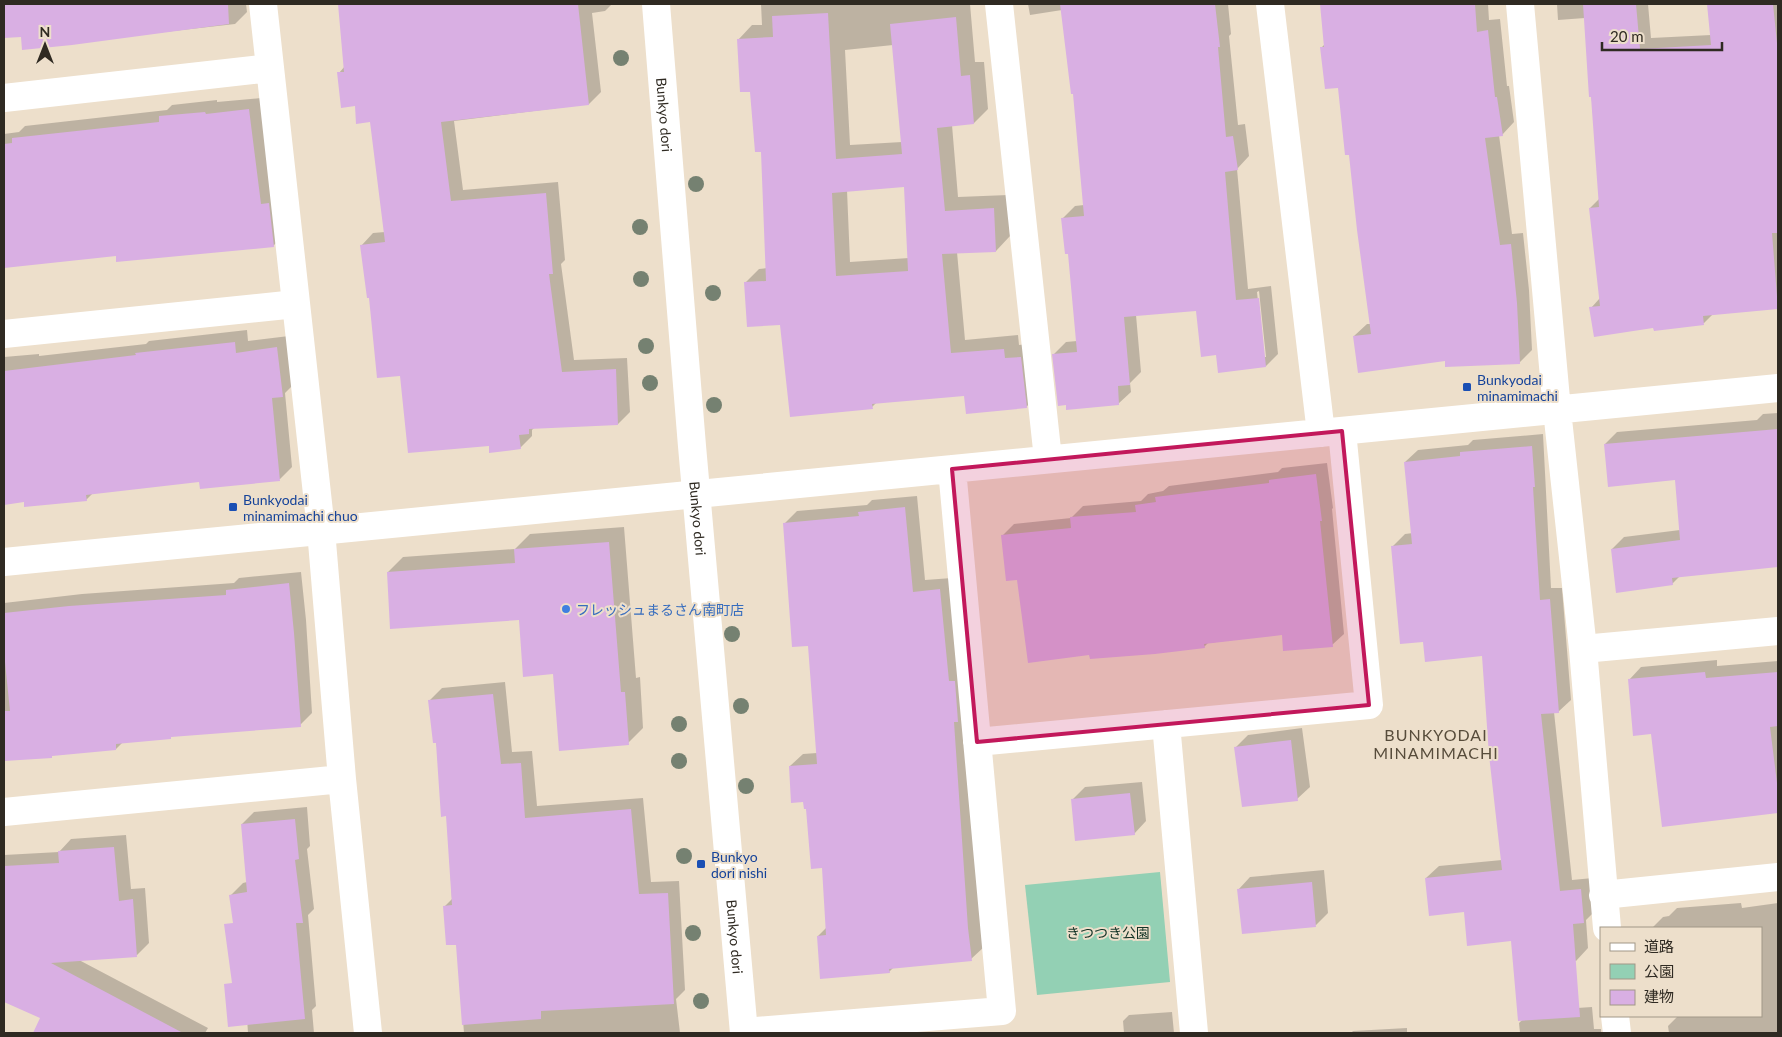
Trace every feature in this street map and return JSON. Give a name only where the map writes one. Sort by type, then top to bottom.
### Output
[{"type":"street","points":[[263,4],[321,530],[342,779],[368,1033]]},
{"type":"street","name":"Bunkyo dori","points":[[656,4],[744,1033]]},
{"type":"street","points":[[999,4],[1048,459]]},
{"type":"street","points":[[977,742],[1369,705],[1332,432],[1270,4]]},
{"type":"street","points":[[1520,4],[1558,410],[1583,648],[1607,927]]},
{"type":"street","points":[[4,98],[270,68]]},
{"type":"street","points":[[4,334],[296,304]]},
{"type":"street","points":[[4,562],[1778,388]]},
{"type":"street","points":[[744,1033],[1002,1010],[952,468]]},
{"type":"street","points":[[1583,648],[1778,631]]},
{"type":"street","points":[[1166,724],[1194,1033]]},
{"type":"street","points":[[4,812],[342,779]]},
{"type":"street","points":[[1604,894],[1778,877]]},
{"type":"street","points":[[1615,1017],[1617,1033]]},
{"type":"highlighted area","points":[[1342,431],[1369,705],[977,742],[952,469]]},
{"type":"green space","name":"きつつき公園","points":[[1160,872],[1170,982],[1037,995],[1025,885]]},
{"type":"building","points":[[4,4],[228,4],[229,24],[22,50],[21,37],[4,38]]},
{"type":"building","points":[[338,4],[578,4],[589,105],[441,122],[451,201],[546,193],[553,274],[549,274],[562,372],[616,369],[618,425],[529,429],[529,434],[519,435],[521,449],[489,453],[489,446],[408,453],[400,376],[377,378],[369,298],[367,298],[360,245],[385,242],[370,122],[356,124],[355,106],[341,108],[337,72],[344,72]]},
{"type":"building","points":[[1060,4],[1215,4],[1226,137],[1233,136],[1238,170],[1225,172],[1236,300],[1259,298],[1266,367],[1218,373],[1216,355],[1201,357],[1196,311],[1124,317],[1130,385],[1118,386],[1119,405],[1066,410],[1066,405],[1058,406],[1052,354],[1077,352],[1068,254],[1065,254],[1061,218],[1084,216],[1073,94],[1071,94]]},
{"type":"building","points":[[1320,4],[1475,4],[1477,32],[1488,30],[1495,97],[1497,97],[1503,136],[1485,138],[1500,245],[1511,244],[1517,303],[1520,364],[1445,367],[1445,361],[1358,373],[1353,336],[1371,334],[1349,155],[1345,155],[1338,88],[1325,89],[1320,47],[1324,47]]},
{"type":"building","points":[[1583,4],[1636,4],[1640,49],[1711,45],[1707,4],[1773,4],[1778,53],[1778,233],[1772,233],[1778,309],[1703,316],[1704,325],[1654,331],[1653,328],[1594,337],[1589,307],[1600,306],[1589,208],[1599,207]]},
{"type":"building","points":[[828,13],[836,159],[902,154],[890,24],[956,17],[961,76],[970,75],[974,124],[937,128],[945,211],[994,208],[996,252],[942,254],[951,353],[1004,349],[1005,358],[1021,357],[1027,408],[966,414],[964,396],[872,404],[873,409],[790,417],[780,325],[747,327],[744,282],[766,281],[761,152],[755,152],[750,92],[740,92],[737,39],[773,37],[772,16]],"holes":[[[904,187],[908,271],[836,276],[832,193]]]},
{"type":"building","points":[[249,109],[261,204],[269,203],[274,247],[116,262],[116,256],[4,268],[4,144],[12,143],[12,138],[159,122],[159,116],[205,112],[206,114]]},
{"type":"building","points":[[235,342],[236,353],[277,347],[283,397],[272,398],[280,481],[200,489],[199,482],[86,495],[87,501],[24,507],[24,502],[4,505],[4,371],[136,355],[135,353]]},
{"type":"building","points":[[1778,429],[1778,567],[1672,578],[1673,585],[1616,593],[1611,549],[1680,540],[1675,480],[1608,487],[1604,444]]},
{"type":"building","points":[[1532,446],[1540,600],[1550,599],[1559,713],[1541,714],[1560,891],[1581,889],[1584,923],[1573,924],[1580,1017],[1518,1021],[1511,941],[1467,946],[1464,912],[1429,916],[1425,878],[1502,870],[1489,755],[1482,656],[1425,662],[1423,642],[1400,644],[1391,546],[1412,544],[1404,462],[1460,456],[1460,452]]},
{"type":"building","points":[[1316,474],[1333,647],[1283,651],[1282,635],[1204,644],[1205,648],[1155,654],[1090,659],[1089,655],[1028,663],[1017,580],[1006,581],[1001,535],[1071,528],[1070,517],[1136,512],[1135,505],[1156,502],[1155,497],[1269,483],[1269,480]]},
{"type":"building","points":[[905,507],[913,592],[940,589],[949,681],[955,681],[958,722],[954,722],[968,928],[972,961],[889,969],[890,973],[820,979],[817,936],[826,935],[822,868],[811,869],[806,809],[804,809],[803,802],[791,803],[789,766],[817,764],[808,646],[792,647],[783,523],[859,516],[858,512]]},
{"type":"building","points":[[609,542],[621,692],[625,692],[629,745],[559,751],[553,674],[523,677],[519,620],[390,629],[387,572],[515,563],[514,549]]},
{"type":"building","points":[[289,583],[301,727],[171,737],[171,739],[116,744],[116,750],[52,756],[52,758],[4,761],[4,711],[10,711],[4,652],[4,613],[69,606],[226,595],[226,590]]},
{"type":"building","points":[[1705,672],[1706,678],[1778,672],[1778,726],[1770,727],[1778,791],[1778,813],[1662,827],[1651,734],[1633,736],[1628,679]]},
{"type":"building","points":[[493,694],[501,764],[521,763],[525,818],[631,809],[639,894],[668,893],[674,1004],[541,1011],[541,1019],[462,1025],[456,945],[446,945],[443,906],[452,905],[446,816],[441,817],[436,743],[433,743],[428,700]]},
{"type":"building","points":[[1291,740],[1298,801],[1242,807],[1234,747]]},
{"type":"building","points":[[1130,793],[1135,835],[1075,841],[1071,799]]},
{"type":"building","points":[[295,819],[299,859],[295,860],[303,923],[296,923],[305,1019],[228,1027],[224,984],[232,983],[224,924],[233,923],[229,895],[247,892],[241,824]]},
{"type":"building","points":[[114,847],[119,901],[133,899],[137,957],[51,963],[183,1033],[33,1033],[40,1018],[4,1002],[4,866],[59,863],[58,851]]},
{"type":"building","points":[[1312,882],[1316,927],[1242,934],[1237,889]]},
{"type":"place","name":"Bunkyodai minamimachi","points":[[1467,387]]},
{"type":"place","name":"Bunkyodai minamimachi chuo","points":[[233,507]]},
{"type":"place","name":"フレッシュまるさん南町店","points":[[566,609]]},
{"type":"place","name":"Bunkyo dori nishi","points":[[701,864]]},
{"type":"district","name":"BUNKYODAI MINAMIMACHI","points":[[1436,743]]}]
